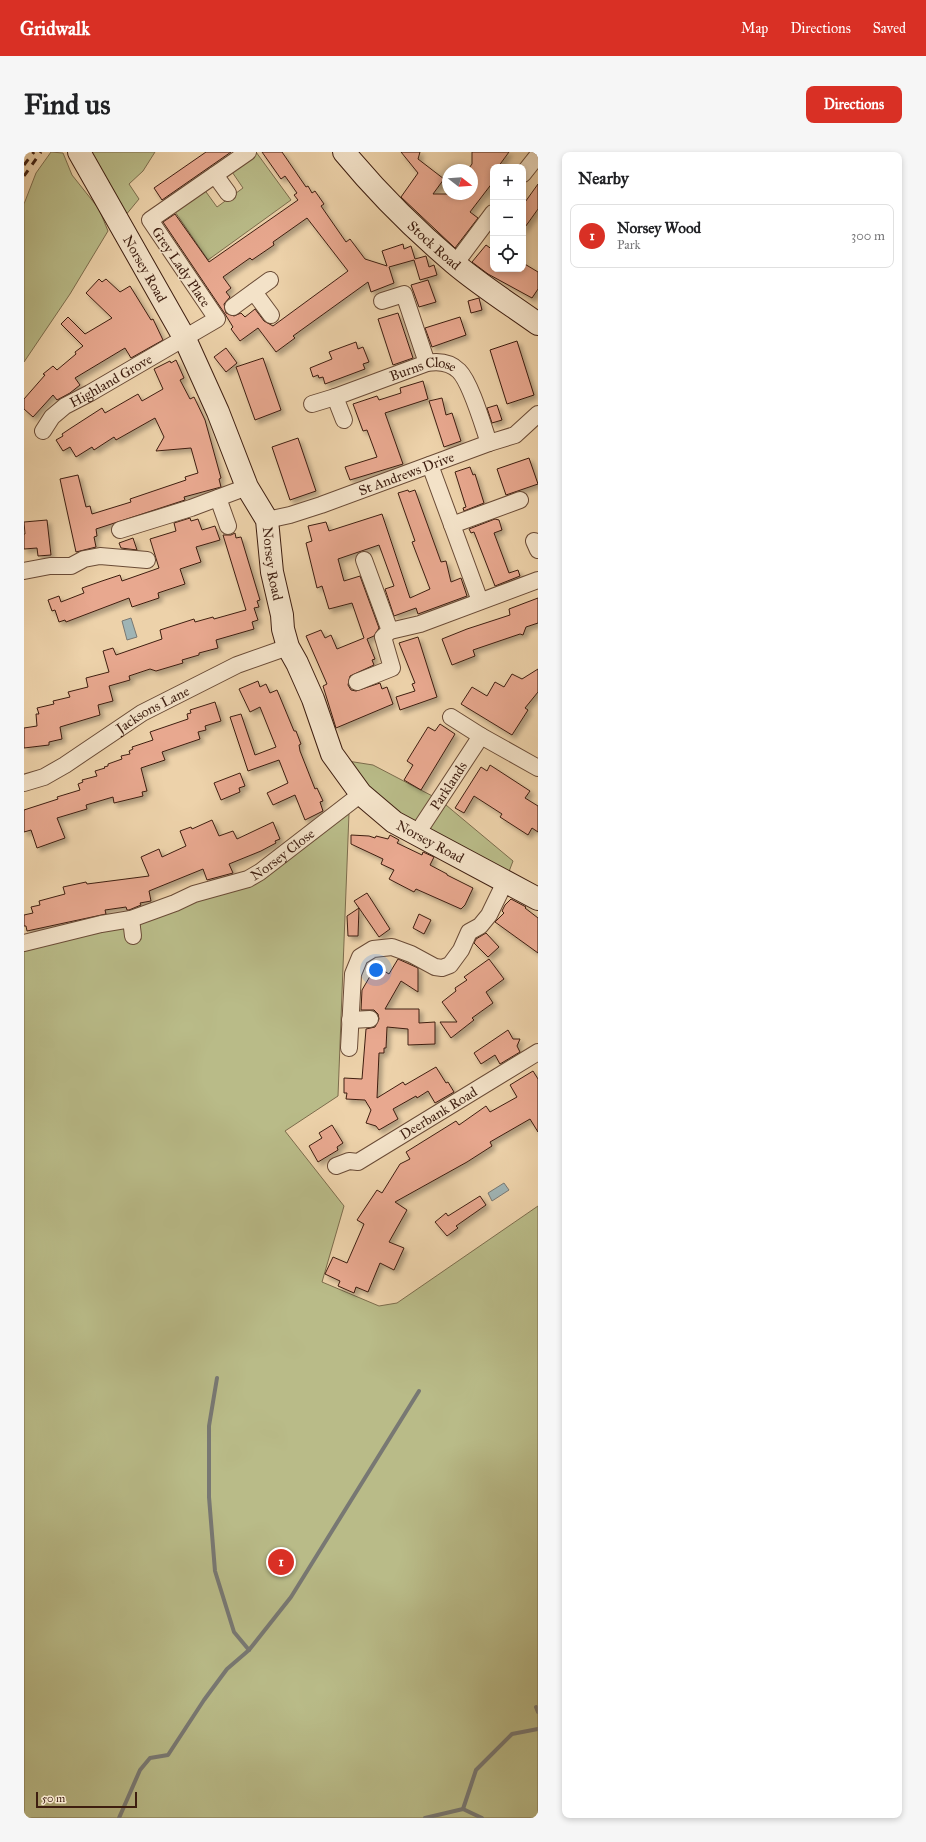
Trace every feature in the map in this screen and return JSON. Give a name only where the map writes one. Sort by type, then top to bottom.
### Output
[{"type":"street","name":"Norsey Road","points":[[79,152],[185,339],[218,412],[247,487],[267,520],[272,572],[282,616],[283,629],[288,647],[313,699],[332,754],[361,794],[394,822],[416,836],[538,899]]},
{"type":"street","name":"Grey Lady Place","points":[[224,314],[150,220],[248,152]]},
{"type":"street","name":"Stock Road","points":[[344,152],[368,182],[455,264],[538,324]]},
{"type":"street","points":[[526,170],[538,155]]},
{"type":"street","points":[[215,175],[228,193]]},
{"type":"street","points":[[455,264],[490,218]]},
{"type":"street","name":"Grey Lady Place","points":[[185,339],[224,314],[270,280]]},
{"type":"street","points":[[254,292],[271,315]]},
{"type":"street","points":[[382,301],[404,294],[427,363]]},
{"type":"street","name":"Highland Grove","points":[[43,431],[52,417],[65,406],[185,339]]},
{"type":"street","name":"Burns Close","points":[[312,404],[427,363],[438,362],[448,364],[459,371],[470,390],[489,443]]},
{"type":"street","points":[[335,397],[344,420]]},
{"type":"street","name":"St Andrews Drive","points":[[267,520],[315,507],[489,443],[516,435],[538,414]]},
{"type":"street","points":[[430,465],[480,601]]},
{"type":"street","points":[[120,530],[191,508],[247,487]]},
{"type":"street","points":[[218,498],[228,526]]},
{"type":"street","points":[[452,525],[520,500]]},
{"type":"street","points":[[24,571],[50,566],[71,566],[84,559],[100,556],[147,560]]},
{"type":"street","points":[[364,560],[390,631]]},
{"type":"street","points":[[357,682],[392,668],[383,637],[390,631],[420,624],[538,580]]},
{"type":"street","name":"Jacksons Lane","points":[[24,783],[44,777],[65,765],[142,714],[237,665],[288,647]]},
{"type":"street","points":[[451,716],[481,736],[538,768]]},
{"type":"street","name":"Parklands","points":[[416,836],[481,736]]},
{"type":"street","name":"Norsey Close","points":[[24,943],[101,924],[131,919],[175,903],[192,889],[233,885],[254,876],[361,794]]},
{"type":"street","points":[[349,1048],[353,974],[360,957],[373,949],[392,947],[411,954],[435,967],[442,968],[450,965],[461,950],[469,932],[480,926],[489,915],[505,882]]},
{"type":"street","points":[[131,919],[133,936]]},
{"type":"street","points":[[350,1020],[370,1019]]},
{"type":"street","name":"Deerbank Road","points":[[336,1166],[349,1162],[358,1162],[538,1052]]},
{"type":"green space","points":[[51,152],[63,153],[72,175],[99,209],[108,231],[70,294],[24,362],[24,204],[36,173]]},
{"type":"green space","points":[[89,152],[155,152],[143,171],[129,184],[139,199],[125,216]]},
{"type":"green space","points":[[248,152],[256,152],[291,200],[208,260],[171,206],[201,185],[217,207],[243,188],[228,166]]},
{"type":"green space","points":[[335,759],[373,765],[440,800],[513,861],[505,882],[416,835]]},
{"type":"green space","points":[[349,813],[338,1096],[285,1131],[344,1206],[322,1282],[379,1306],[397,1303],[538,1206],[538,1818],[24,1818],[24,948],[207,894]]},
{"type":"shaded area","points":[[131,618],[137,637],[127,640],[122,621]]},
{"type":"shaded area","points":[[504,1183],[509,1190],[492,1201],[488,1193]]},
{"type":"building","points":[[206,152],[231,152],[162,200],[154,188]]},
{"type":"building","points":[[262,152],[282,152],[306,187],[308,186],[312,193],[315,191],[324,204],[321,206],[346,242],[350,239],[365,259],[387,266],[382,251],[403,244],[404,249],[411,246],[415,259],[426,256],[429,267],[434,265],[437,275],[420,280],[414,260],[389,267],[394,283],[371,292],[368,282],[293,336],[295,338],[276,352],[258,328],[240,341],[231,329],[233,327],[225,314],[163,222],[175,214],[209,262],[298,200],[294,195],[297,193],[285,176],[281,179]],"holes":[[[307,218],[348,271],[273,326],[264,321],[255,309],[245,317],[241,313],[234,316],[226,313],[224,304],[230,297],[226,292],[231,288],[223,277],[250,258],[252,260],[274,245],[273,242]]]},
{"type":"building","points":[[401,152],[420,152],[418,159],[442,177],[442,182],[433,194],[442,194],[442,200],[478,200],[478,164],[472,164],[472,152],[509,152],[500,164],[490,164],[490,186],[470,212],[478,218],[455,248],[401,197],[418,173]]},
{"type":"building","points":[[538,184],[538,209],[526,226],[526,201]]},
{"type":"building","points":[[486,245],[490,248],[490,272],[526,272],[526,265],[538,272],[538,289],[532,298],[488,274],[472,262]]},
{"type":"building","points":[[99,279],[102,282],[106,279],[120,292],[130,286],[151,320],[153,319],[163,340],[131,358],[125,348],[75,378],[80,385],[70,393],[57,400],[53,395],[33,417],[24,409],[24,399],[45,375],[43,374],[53,366],[57,370],[83,346],[61,324],[68,317],[85,334],[112,318],[86,293]]},
{"type":"building","points":[[428,280],[436,302],[419,307],[411,285]]},
{"type":"building","points":[[479,298],[482,310],[471,313],[468,301]]},
{"type":"building","points":[[398,313],[413,358],[393,365],[378,319]]},
{"type":"building","points":[[460,317],[466,335],[432,347],[425,328]]},
{"type":"building","points":[[517,341],[534,395],[507,404],[490,350]]},
{"type":"building","points":[[356,342],[358,349],[363,347],[369,362],[363,364],[365,369],[325,384],[323,377],[319,378],[318,375],[313,377],[310,368],[332,359],[329,352]]},
{"type":"building","points":[[226,348],[237,363],[226,372],[214,357]]},
{"type":"building","points":[[263,358],[281,410],[255,420],[236,367]]},
{"type":"building","points":[[176,360],[184,378],[180,380],[190,399],[194,397],[205,420],[221,478],[219,479],[221,487],[184,497],[185,500],[96,529],[97,536],[94,537],[96,547],[76,552],[60,479],[78,475],[86,507],[90,506],[92,514],[131,502],[130,499],[186,480],[185,477],[198,473],[191,448],[156,451],[164,437],[155,418],[116,440],[114,437],[94,450],[92,447],[76,457],[70,447],[63,451],[56,440],[63,436],[62,434],[102,408],[105,413],[138,394],[142,401],[163,389],[154,369],[170,361],[171,363]]},
{"type":"building","points":[[423,381],[428,399],[385,413],[403,464],[350,480],[345,467],[377,457],[367,430],[363,431],[353,404],[377,396],[379,400],[401,393],[400,388]]},
{"type":"building","points":[[442,398],[446,415],[452,413],[461,441],[444,447],[429,401]]},
{"type":"building","points":[[497,405],[502,420],[492,423],[487,408]]},
{"type":"building","points":[[298,438],[316,491],[290,500],[272,447]]},
{"type":"building","points":[[529,458],[538,484],[506,495],[497,469]]},
{"type":"building","points":[[470,467],[473,475],[475,474],[484,503],[464,511],[463,508],[466,507],[455,472]]},
{"type":"building","points":[[408,490],[409,492],[415,490],[441,562],[446,561],[451,582],[461,578],[467,596],[418,614],[416,608],[394,616],[385,589],[394,586],[379,545],[338,559],[344,581],[360,576],[379,628],[374,636],[367,639],[375,659],[372,660],[374,665],[350,676],[348,685],[351,690],[356,691],[380,683],[382,689],[387,687],[393,704],[336,728],[323,686],[327,684],[306,636],[321,630],[325,638],[331,635],[337,649],[364,638],[352,603],[329,609],[322,586],[317,588],[306,543],[312,541],[308,526],[326,522],[329,531],[382,514],[410,598],[430,589],[412,542],[415,541],[398,493]]},
{"type":"building","points":[[190,518],[191,521],[198,519],[202,530],[215,526],[220,540],[196,547],[201,562],[180,569],[185,584],[158,593],[159,598],[132,607],[129,598],[66,622],[65,620],[59,622],[55,610],[52,611],[48,600],[59,596],[61,602],[84,593],[82,588],[102,581],[120,575],[122,581],[159,568],[150,539],[176,531],[174,523]]},
{"type":"building","points":[[495,519],[499,520],[502,530],[494,533],[509,573],[518,570],[520,576],[495,586],[474,532],[471,533],[469,529]]},
{"type":"building","points":[[47,520],[51,555],[38,556],[37,548],[24,549],[24,522]]},
{"type":"building","points":[[235,533],[236,538],[241,537],[260,600],[257,601],[259,607],[254,608],[258,620],[252,622],[254,629],[216,640],[218,648],[199,653],[199,655],[182,660],[183,663],[156,671],[150,669],[129,676],[130,680],[109,686],[113,701],[98,705],[100,715],[60,727],[62,739],[49,742],[49,745],[24,748],[24,728],[37,726],[36,714],[39,714],[37,708],[54,704],[53,701],[70,697],[68,692],[88,687],[86,678],[109,672],[103,651],[113,648],[116,655],[162,639],[160,630],[194,619],[195,622],[213,617],[214,619],[246,610],[223,535],[231,535]]},
{"type":"building","points":[[133,538],[137,550],[121,548],[119,543]]},
{"type":"building","points":[[538,598],[538,623],[526,627],[523,635],[520,634],[473,650],[475,656],[452,665],[442,639],[510,615],[509,609]]},
{"type":"building","points":[[418,637],[437,697],[400,710],[396,697],[415,691],[412,684],[415,683],[399,643]]},
{"type":"building","points":[[538,669],[538,692],[525,708],[528,710],[512,735],[461,704],[472,687],[487,696],[495,682],[504,687],[512,674],[522,679]]},
{"type":"building","points":[[258,681],[260,687],[266,684],[270,693],[277,690],[301,744],[299,745],[300,751],[315,789],[317,788],[323,801],[320,802],[323,811],[305,820],[295,795],[273,805],[267,793],[288,783],[279,760],[248,771],[230,717],[241,714],[255,755],[276,747],[260,707],[250,712],[239,689]]},
{"type":"building","points":[[215,702],[221,721],[205,726],[206,730],[198,732],[200,739],[162,752],[165,760],[141,768],[147,791],[142,792],[143,796],[114,803],[113,797],[86,805],[87,809],[57,818],[65,838],[37,848],[31,830],[24,832],[24,810],[80,790],[78,784],[83,782],[82,780],[97,776],[95,771],[105,768],[104,767],[108,766],[108,764],[122,759],[121,756],[130,754],[129,751],[133,749],[132,747],[153,740],[150,732],[188,719],[187,714],[191,713],[190,710]]},
{"type":"building","points":[[440,724],[455,734],[421,790],[404,780],[413,765],[407,761],[428,727],[435,731]]},
{"type":"building","points":[[490,765],[530,791],[525,798],[538,806],[538,832],[532,828],[528,835],[500,817],[502,814],[474,796],[464,813],[455,808],[481,767],[487,771]]},
{"type":"building","points":[[240,773],[245,786],[239,788],[240,792],[221,800],[214,783]]},
{"type":"building","points":[[212,820],[219,836],[233,831],[237,839],[273,822],[280,839],[275,841],[276,843],[261,851],[229,864],[233,873],[207,880],[203,869],[149,891],[151,901],[140,903],[141,905],[129,910],[127,910],[126,907],[105,910],[106,914],[27,931],[26,926],[24,926],[24,915],[33,913],[31,907],[40,905],[39,901],[65,894],[63,887],[86,882],[87,884],[149,876],[141,857],[159,849],[162,857],[186,846],[180,831],[191,827],[192,829]]},
{"type":"building","points":[[351,835],[369,836],[375,838],[376,836],[388,839],[390,835],[399,840],[397,843],[422,855],[423,852],[434,857],[430,865],[473,888],[465,905],[461,909],[416,889],[414,892],[389,879],[394,870],[381,864],[383,859],[351,844]]},
{"type":"building","points":[[367,893],[390,929],[379,937],[354,901]]},
{"type":"building","points":[[511,899],[526,907],[525,908],[538,918],[538,953],[495,922],[504,913],[502,911],[505,905]]},
{"type":"building","points":[[359,908],[358,936],[348,936],[347,916]]},
{"type":"building","points":[[419,914],[431,920],[424,934],[413,928]]},
{"type":"building","points":[[486,933],[499,947],[488,957],[474,943],[476,939]]},
{"type":"building","points":[[398,959],[418,968],[418,992],[401,981],[385,1009],[419,1009],[419,1023],[435,1022],[435,1044],[408,1045],[408,1029],[387,1027],[386,1048],[384,1048],[384,1053],[379,1053],[377,1098],[403,1082],[405,1085],[436,1067],[446,1083],[448,1082],[454,1092],[435,1103],[428,1091],[417,1098],[416,1096],[393,1109],[398,1119],[379,1130],[376,1126],[366,1123],[371,1110],[365,1100],[346,1099],[347,1093],[344,1093],[344,1078],[362,1079],[366,1029],[375,1027],[379,1019],[378,1014],[374,1010],[361,1010],[362,990],[376,966],[389,974]]},
{"type":"building","points":[[489,959],[504,979],[486,992],[493,1003],[472,1018],[474,1020],[451,1038],[440,1022],[457,1022],[442,1002],[456,991],[455,988],[467,980],[464,977]]},
{"type":"building","points":[[508,1030],[513,1039],[520,1039],[517,1046],[520,1052],[500,1064],[495,1055],[481,1064],[474,1053]]},
{"type":"building","points":[[533,1071],[538,1079],[538,1132],[530,1119],[490,1142],[492,1146],[467,1162],[395,1202],[407,1210],[389,1242],[404,1248],[394,1270],[380,1263],[368,1292],[356,1287],[354,1293],[338,1286],[340,1281],[325,1274],[333,1257],[347,1263],[364,1224],[357,1220],[377,1190],[382,1193],[400,1164],[410,1159],[406,1152],[456,1121],[459,1125],[486,1106],[490,1112],[517,1097],[510,1085]]},
{"type":"building","points":[[332,1125],[343,1143],[337,1147],[338,1150],[318,1162],[309,1146],[322,1138],[319,1133]]},
{"type":"building","points":[[480,1196],[486,1205],[456,1226],[458,1228],[447,1236],[435,1222],[446,1213],[448,1216]]},
{"type":"waterway","points":[[217,1378],[209,1426],[209,1497],[215,1571],[234,1632],[249,1650]]},
{"type":"waterway","points":[[119,1818],[140,1770],[150,1758],[168,1755],[204,1700],[227,1669],[249,1650],[291,1597],[419,1391]]},
{"type":"waterway","points":[[536,1707],[538,1712]]},
{"type":"waterway","points":[[463,1809],[476,1770],[512,1734],[538,1729]]},
{"type":"waterway","points":[[425,1818],[463,1809],[482,1818]]},
{"type":"railway","points":[[24,165],[34,152]]},
{"type":"railway","points":[[24,176],[41,152]]},
{"type":"place","name":"Norsey Wood","points":[[281,1562]]}]
